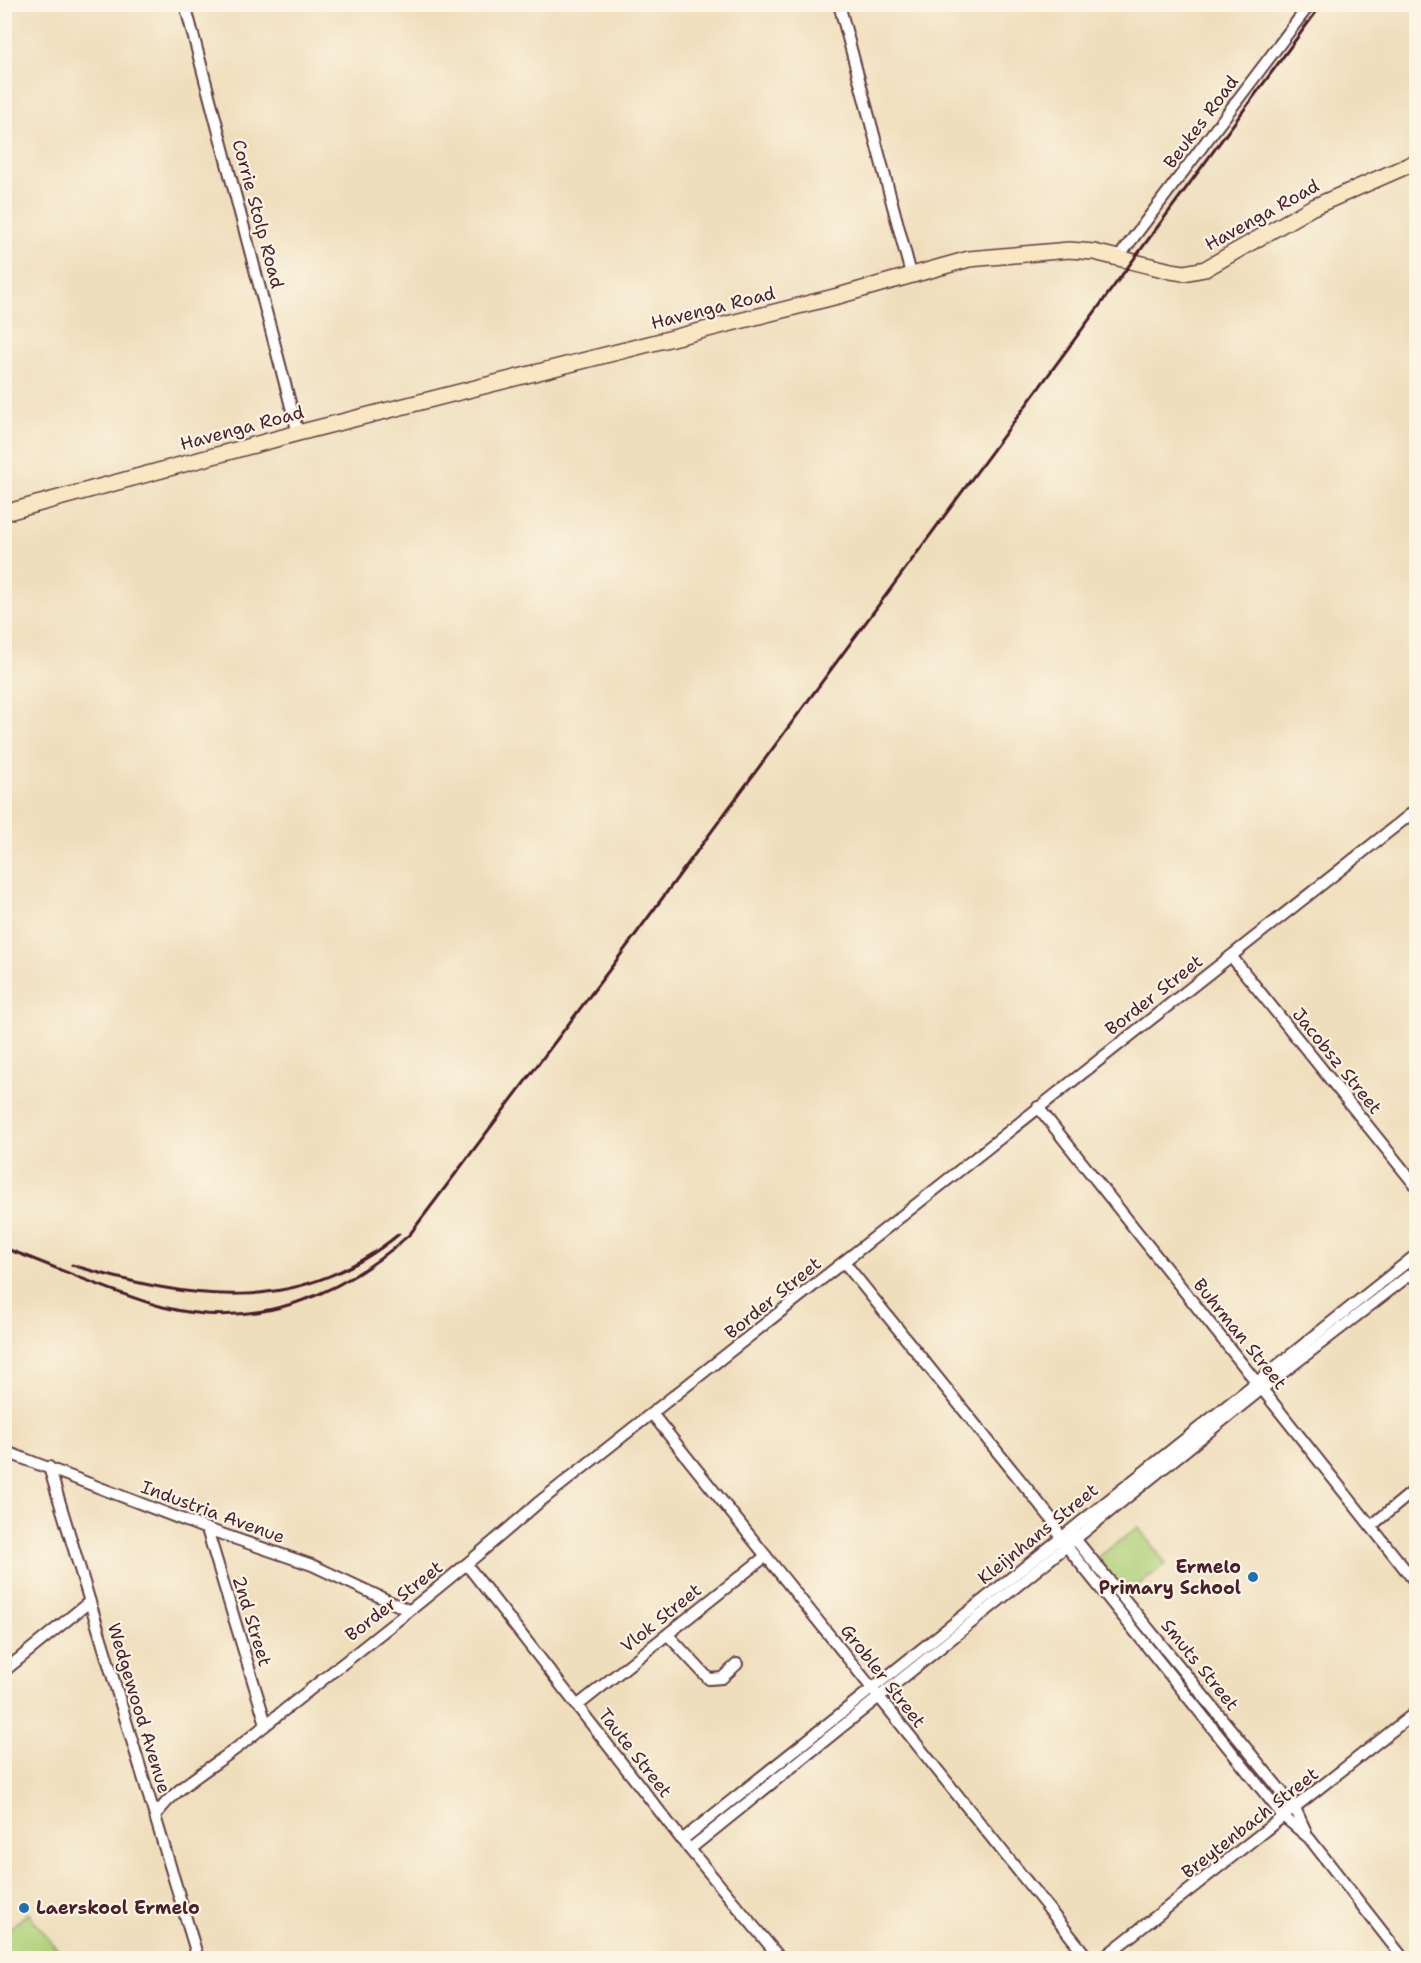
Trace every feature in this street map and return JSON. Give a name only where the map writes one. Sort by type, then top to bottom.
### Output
[{"type":"street","name":"Corrie Stolp Road","points":[[185,4],[298,433]]},
{"type":"street","points":[[839,4],[911,274]]},
{"type":"street","name":"Beukes Road","points":[[1118,258],[1310,4]]},
{"type":"street","name":"Havenga Road","points":[[4,513],[298,433],[838,296],[969,259],[1051,249],[1094,252],[1184,273],[1205,269],[1311,208],[1416,162]]},
{"type":"street","name":"Border Street","points":[[155,1816],[175,1793],[467,1565],[538,1503],[653,1415],[1038,1107],[1416,810]]},
{"type":"street","name":"Jacobsz Street","points":[[1231,956],[1416,1186]]},
{"type":"street","name":"Buhrman Street","points":[[1038,1107],[1416,1582]]},
{"type":"street","name":"Kleijnhans Street","points":[[682,1840],[875,1692],[1416,1255]]},
{"type":"street","name":"Smuts Street","points":[[844,1262],[1054,1522],[1295,1808],[1309,1838]]},
{"type":"street","name":"Kleijnhans Street","points":[[1259,1384],[1416,1270]]},
{"type":"street","name":"Grobler Street","points":[[653,1415],[1088,1959]]},
{"type":"street","name":"Industria Avenue","points":[[4,1450],[207,1529],[312,1565],[408,1610]]},
{"type":"street","name":"Wedgewood Avenue","points":[[49,1467],[88,1603],[198,1959]]},
{"type":"street","points":[[1371,1526],[1416,1489]]},
{"type":"street","name":"2nd Street","points":[[207,1529],[266,1724]]},
{"type":"street","name":"Smuts Street","points":[[1068,1538],[1284,1816],[1309,1838],[1403,1959]]},
{"type":"street","name":"Vlok Street","points":[[577,1706],[766,1556]]},
{"type":"street","name":"Taute Street","points":[[467,1565],[682,1840],[780,1959]]},
{"type":"street","points":[[4,1671],[88,1603]]},
{"type":"street","points":[[668,1635],[709,1679],[722,1678],[737,1664]]},
{"type":"street","name":"Kleijnhans Street","points":[[690,1849],[875,1692]]},
{"type":"street","name":"Breytenbach Street","points":[[1103,1959],[1416,1712]]},
{"type":"green space","points":[[1138,1527],[1166,1564],[1125,1595],[1097,1558]]},
{"type":"green space","points":[[28,1913],[64,1958],[5,1958],[5,1932]]},
{"type":"railway","points":[[4,1248],[103,1287],[163,1307],[198,1313],[231,1314],[264,1311],[296,1303],[326,1291],[356,1275],[410,1234],[613,965],[1322,4]]},
{"type":"railway","points":[[72,1265],[158,1287],[200,1293],[242,1294],[282,1290],[322,1279],[361,1261],[399,1234]]},
{"type":"place","name":"Ermelo Primary School","points":[[1253,1577]]},
{"type":"place","name":"Laerskool Ermelo","points":[[24,1908]]}]
